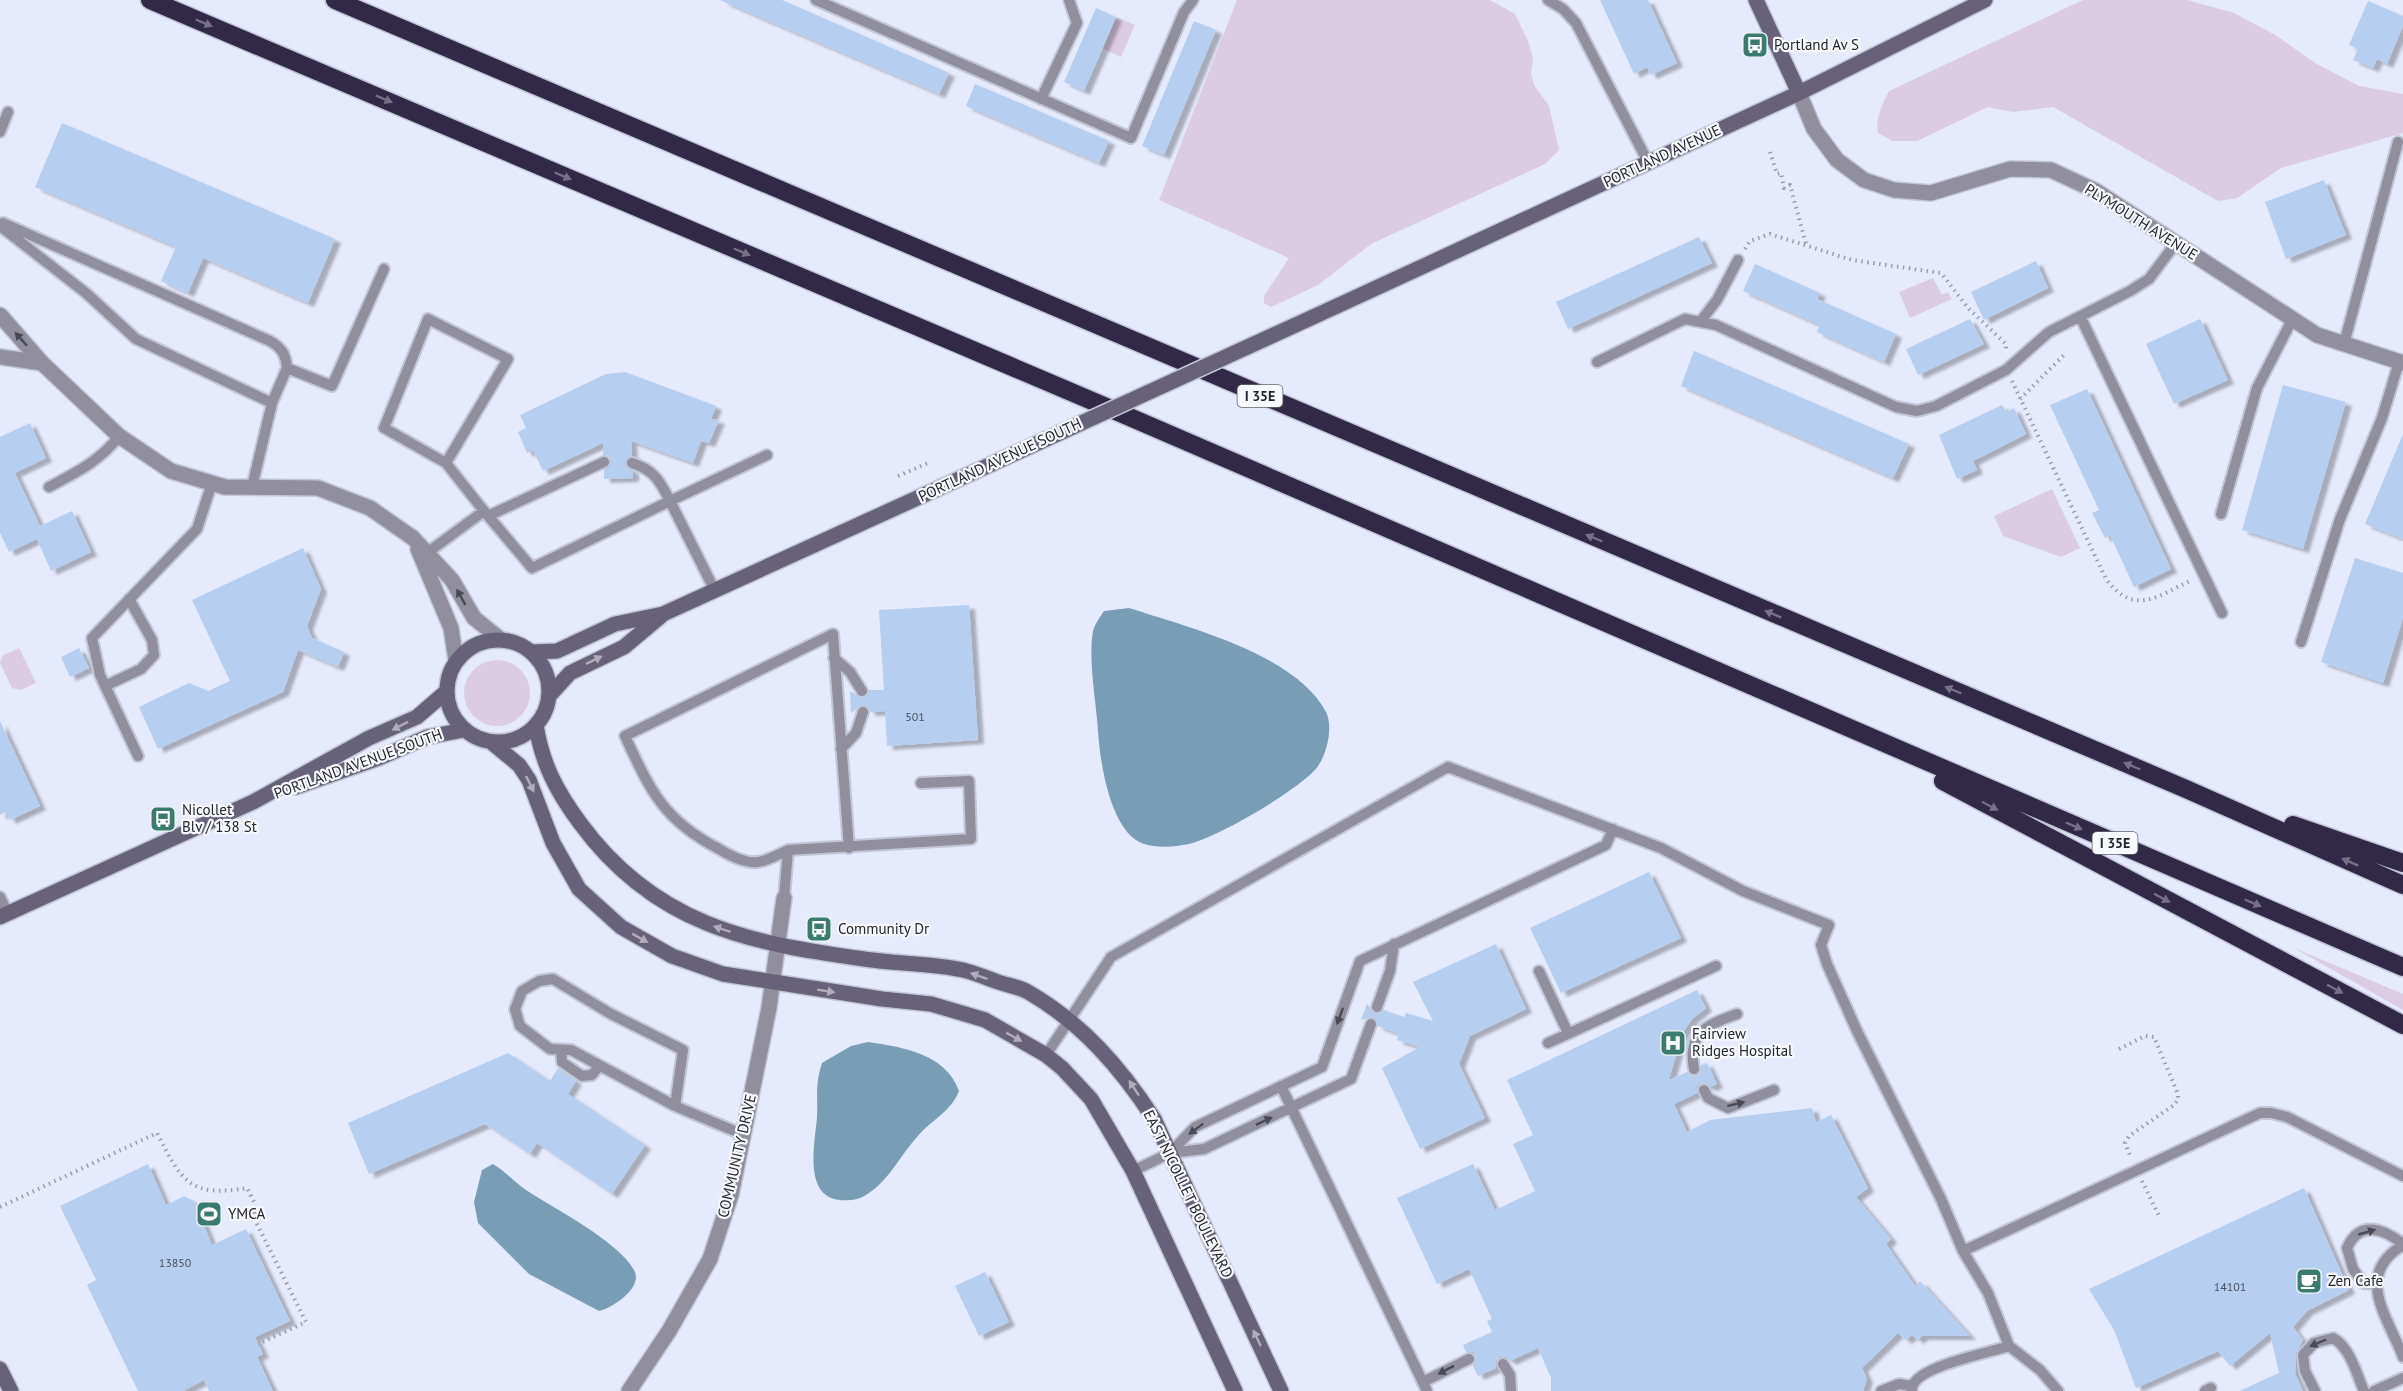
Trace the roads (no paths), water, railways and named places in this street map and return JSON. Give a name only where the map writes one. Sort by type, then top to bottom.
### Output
[{"type":"highway","name":"I 35E","points":[[150,0],[1093,401],[2403,967]]},
{"type":"highway","name":"I 35E","points":[[335,0],[2186,789],[2403,885]]},
{"type":"highway","points":[[1827,719],[2403,1024]]},
{"type":"highway","points":[[2186,789],[2403,862]]},
{"type":"street","points":[[1756,0],[1799,93]]},
{"type":"street","name":"PORTLAND AVENUE","points":[[1336,306],[1799,93],[1985,0]]},
{"type":"street","name":"PLYMOUTH AVENUE","points":[[1799,93],[1814,129],[1837,160],[1864,180],[1894,190],[1931,193],[2010,169],[2051,170],[2096,191],[2317,335],[2401,363]]},
{"type":"street","name":"PORTLAND AVENUE SOUTH","points":[[531,652],[557,651],[615,624],[663,615],[1336,306]]},
{"type":"street","points":[[0,315],[42,363],[119,436],[171,471],[225,487],[318,489],[370,508],[413,538],[452,580],[474,618],[500,639],[522,645],[531,652],[545,672],[549,696],[545,712],[536,725],[515,739],[491,742],[477,738],[464,729],[449,705],[447,681],[456,661],[475,645],[500,639]]},
{"type":"street","points":[[0,357],[42,363]]},
{"type":"street","points":[[413,538],[451,628],[456,661]]},
{"type":"street","name":"PORTLAND AVENUE SOUTH","points":[[549,696],[570,673],[624,647],[663,615]]},
{"type":"street","name":"PORTLAND AVENUE SOUTH","points":[[4,916],[253,802],[369,738],[417,717],[447,691]]},
{"type":"street","name":"EAST NICOLLET BOULEVARD","points":[[536,725],[548,772],[563,800],[595,844],[630,879],[671,909],[718,928],[778,945],[864,959],[963,970],[1026,992],[1070,1022],[1100,1047],[1129,1079],[1154,1119],[1281,1391]]},
{"type":"street","name":"PORTLAND AVENUE SOUTH","points":[[253,802],[379,758],[427,736],[464,729]]},
{"type":"street","points":[[491,742],[519,765],[529,780],[553,843],[579,889],[621,927],[672,956],[723,974],[931,1004],[985,1020],[1046,1055],[1091,1099],[1133,1171],[1235,1391]]},
{"type":"street","name":"COMMUNITY DRIVE","points":[[629,1391],[669,1331],[710,1259],[731,1195],[773,982],[784,898]]},
{"type":"street","points":[[0,1369],[11,1391]]},
{"type":"lane","points":[[816,0],[1131,138],[1184,12],[1193,0]]},
{"type":"lane","points":[[1041,99],[1077,23],[1069,0]]},
{"type":"lane","points":[[1548,0],[1563,9],[1576,23],[1648,162]]},
{"type":"lane","points":[[0,132],[8,112]]},
{"type":"lane","points":[[2344,344],[2398,142]]},
{"type":"lane","points":[[0,224],[279,346],[286,356],[287,369],[272,403],[252,487]]},
{"type":"lane","points":[[0,224],[86,293],[136,339],[272,403]]},
{"type":"lane","points":[[1597,362],[1685,319],[1716,325],[1896,407],[1917,411],[1936,406],[2006,370],[2049,332],[2148,279],[2175,244]]},
{"type":"lane","points":[[1700,322],[1717,300],[1738,260]]},
{"type":"lane","points":[[287,369],[332,386],[384,269]]},
{"type":"lane","points":[[2080,316],[2222,613]]},
{"type":"lane","points":[[446,463],[508,359],[429,319],[384,428],[446,463],[532,568],[767,455]]},
{"type":"lane","points":[[2221,514],[2257,388],[2292,320]]},
{"type":"lane","points":[[2301,642],[2340,519],[2382,418],[2401,363]]},
{"type":"lane","points":[[49,487],[90,465],[105,454],[119,436]]},
{"type":"lane","points":[[427,553],[486,513],[603,462]]},
{"type":"lane","points":[[632,463],[647,468],[659,479],[715,591]]},
{"type":"lane","points":[[138,756],[100,675],[92,638],[197,529],[212,483]]},
{"type":"lane","points":[[105,686],[141,669],[154,655],[152,640],[129,599]]},
{"type":"lane","points":[[849,848],[833,634],[625,736],[651,792],[669,814],[699,839],[732,856],[757,863],[788,850],[849,848],[971,839],[969,781],[921,783]]},
{"type":"lane","points":[[834,658],[850,672],[862,691]]},
{"type":"lane","points":[[841,749],[856,733],[863,712]]},
{"type":"lane","points":[[1046,1055],[1111,957],[1448,767],[1661,848],[1743,891],[1829,925],[1821,945],[1827,964],[1857,1031],[1927,1170],[1963,1251],[1988,1293],[2009,1346],[2040,1370],[2058,1391]]},
{"type":"lane","points":[[1170,1153],[1195,1127],[1322,1067],[1360,961],[1606,846],[1613,829]]},
{"type":"lane","points":[[784,898],[788,850]]},
{"type":"lane","points":[[0,897],[4,916]]},
{"type":"lane","points":[[1377,1007],[1390,971],[1394,944]]},
{"type":"lane","points":[[1548,1043],[1716,966]]},
{"type":"lane","points":[[1539,971],[1568,1034]]},
{"type":"lane","points":[[675,1106],[683,1050],[610,1014],[552,979],[539,981],[522,991],[515,1009],[520,1026],[550,1049],[571,1050],[675,1106],[744,1135]]},
{"type":"lane","points":[[1694,1069],[1693,1045],[1699,1035],[1707,1025],[1737,1014]]},
{"type":"lane","points":[[1133,1171],[1170,1153],[1204,1149],[1351,1079],[1371,1024]]},
{"type":"lane","points":[[561,1050],[562,1062],[582,1076],[592,1075],[599,1066]]},
{"type":"lane","points":[[1281,1086],[1425,1386],[1469,1359]]},
{"type":"lane","points":[[1704,1090],[1708,1098],[1728,1108],[1774,1090]]},
{"type":"lane","points":[[1963,1251],[2242,1120],[2271,1113],[2288,1117],[2403,1176]]},
{"type":"lane","points":[[2376,1284],[2363,1283],[2354,1269],[2347,1248],[2351,1238],[2366,1231],[2378,1229],[2387,1232],[2403,1245],[2388,1254],[2379,1269],[2376,1284],[2379,1304],[2390,1323],[2403,1357]]},
{"type":"lane","points":[[2315,1391],[2305,1371],[2303,1354],[2314,1343],[2333,1338],[2339,1341],[2347,1352],[2364,1391]]},
{"type":"lane","points":[[1881,1391],[1899,1384],[1912,1389],[1918,1376],[1926,1372],[2009,1346]]},
{"type":"lane","points":[[1503,1364],[1510,1375],[1511,1391]]},
{"type":"lane","points":[[2374,1391],[2403,1378]]},
{"type":"water","points":[[1129,608],[1238,645],[1291,674],[1311,692],[1326,712],[1328,719],[1328,743],[1314,771],[1273,802],[1202,840],[1183,845],[1160,847],[1144,844],[1132,837],[1115,811],[1104,777],[1091,655],[1093,631],[1104,611]]},
{"type":"water","points":[[868,1042],[922,1054],[944,1068],[953,1078],[959,1091],[951,1105],[922,1131],[881,1183],[860,1198],[839,1200],[828,1196],[820,1189],[816,1179],[814,1153],[818,1078],[822,1063],[851,1046]]},
{"type":"water","points":[[493,1164],[526,1190],[600,1237],[626,1259],[636,1277],[635,1283],[626,1296],[612,1306],[599,1311],[529,1274],[478,1223],[474,1202],[482,1170]]},
{"type":"place","name":"Portland Av S","points":[[1755,45]]},
{"type":"place","name":"Nicollet Blv / 138 St","points":[[163,819]]},
{"type":"place","name":"Community Dr","points":[[819,929]]},
{"type":"place","name":"Fairview Ridges Hospital","points":[[1673,1043]]},
{"type":"place","name":"YMCA","points":[[209,1214]]},
{"type":"place","name":"Zen Cafe","points":[[2309,1281]]}]
